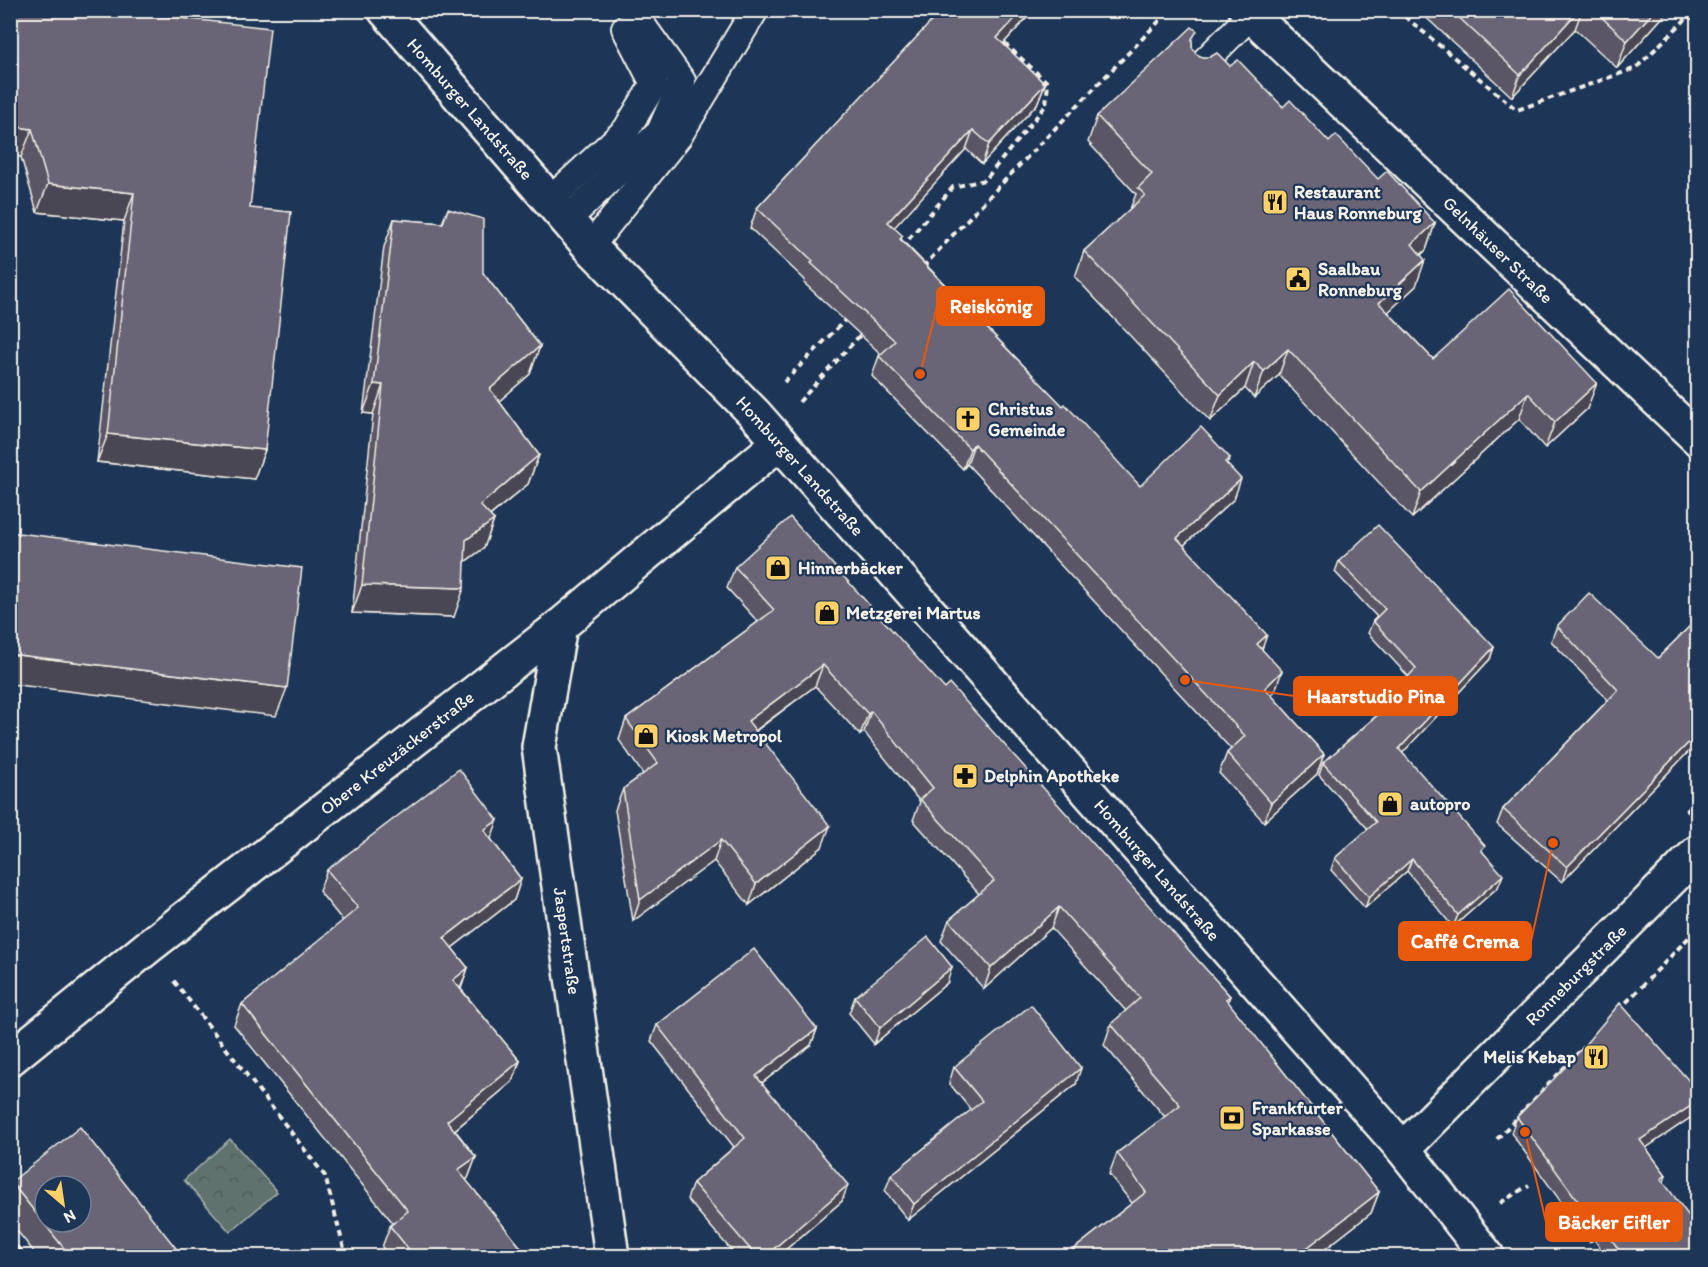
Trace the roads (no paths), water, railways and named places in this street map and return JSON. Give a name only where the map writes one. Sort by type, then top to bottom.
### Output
[{"type":"street","name":"Homburger Landstraße","points":[[385,10],[590,247],[768,429],[1403,1149],[1487,1257]]},
{"type":"street","name":"Gelnhäuser Straße","points":[[1248,13],[1698,439]]},
{"type":"street","name":"Obere Kreuzäckerstraße","points":[[10,1059],[148,947],[560,626],[768,429]]},
{"type":"street","name":"Jaspertstraße","points":[[560,626],[539,747],[612,1257]]},
{"type":"street","name":"Ronneburgstraße","points":[[1403,1149],[1698,852]]},
{"type":"lane","points":[[590,247],[678,137],[755,10]]},
{"type":"lane","points":[[1197,69],[1248,13]]},
{"type":"lane","points":[[558,210],[660,132],[682,81],[631,23]]},
{"type":"place","name":"Restaurant Haus Ronneburg","points":[[1275,202]]},
{"type":"place","name":"Saalbau Ronneburg","points":[[1298,279]]},
{"type":"place","name":"Reiskönig","points":[[920,374]]},
{"type":"place","name":"Christus Gemeinde","points":[[968,419]]},
{"type":"place","name":"Hinnerbäcker","points":[[778,568]]},
{"type":"place","name":"Metzgerei Martus","points":[[827,613]]},
{"type":"place","name":"Haarstudio Pina","points":[[1185,680]]},
{"type":"place","name":"Kiosk Metropol","points":[[646,736]]},
{"type":"place","name":"Delphin Apotheke","points":[[965,776]]},
{"type":"place","name":"autopro","points":[[1390,804]]},
{"type":"place","name":"Caffé Crema","points":[[1553,843]]},
{"type":"place","name":"Melis Kebap","points":[[1596,1057]]},
{"type":"place","name":"Frankfurter Sparkasse","points":[[1232,1118]]},
{"type":"place","name":"Bäcker Eifler","points":[[1525,1132]]}]
